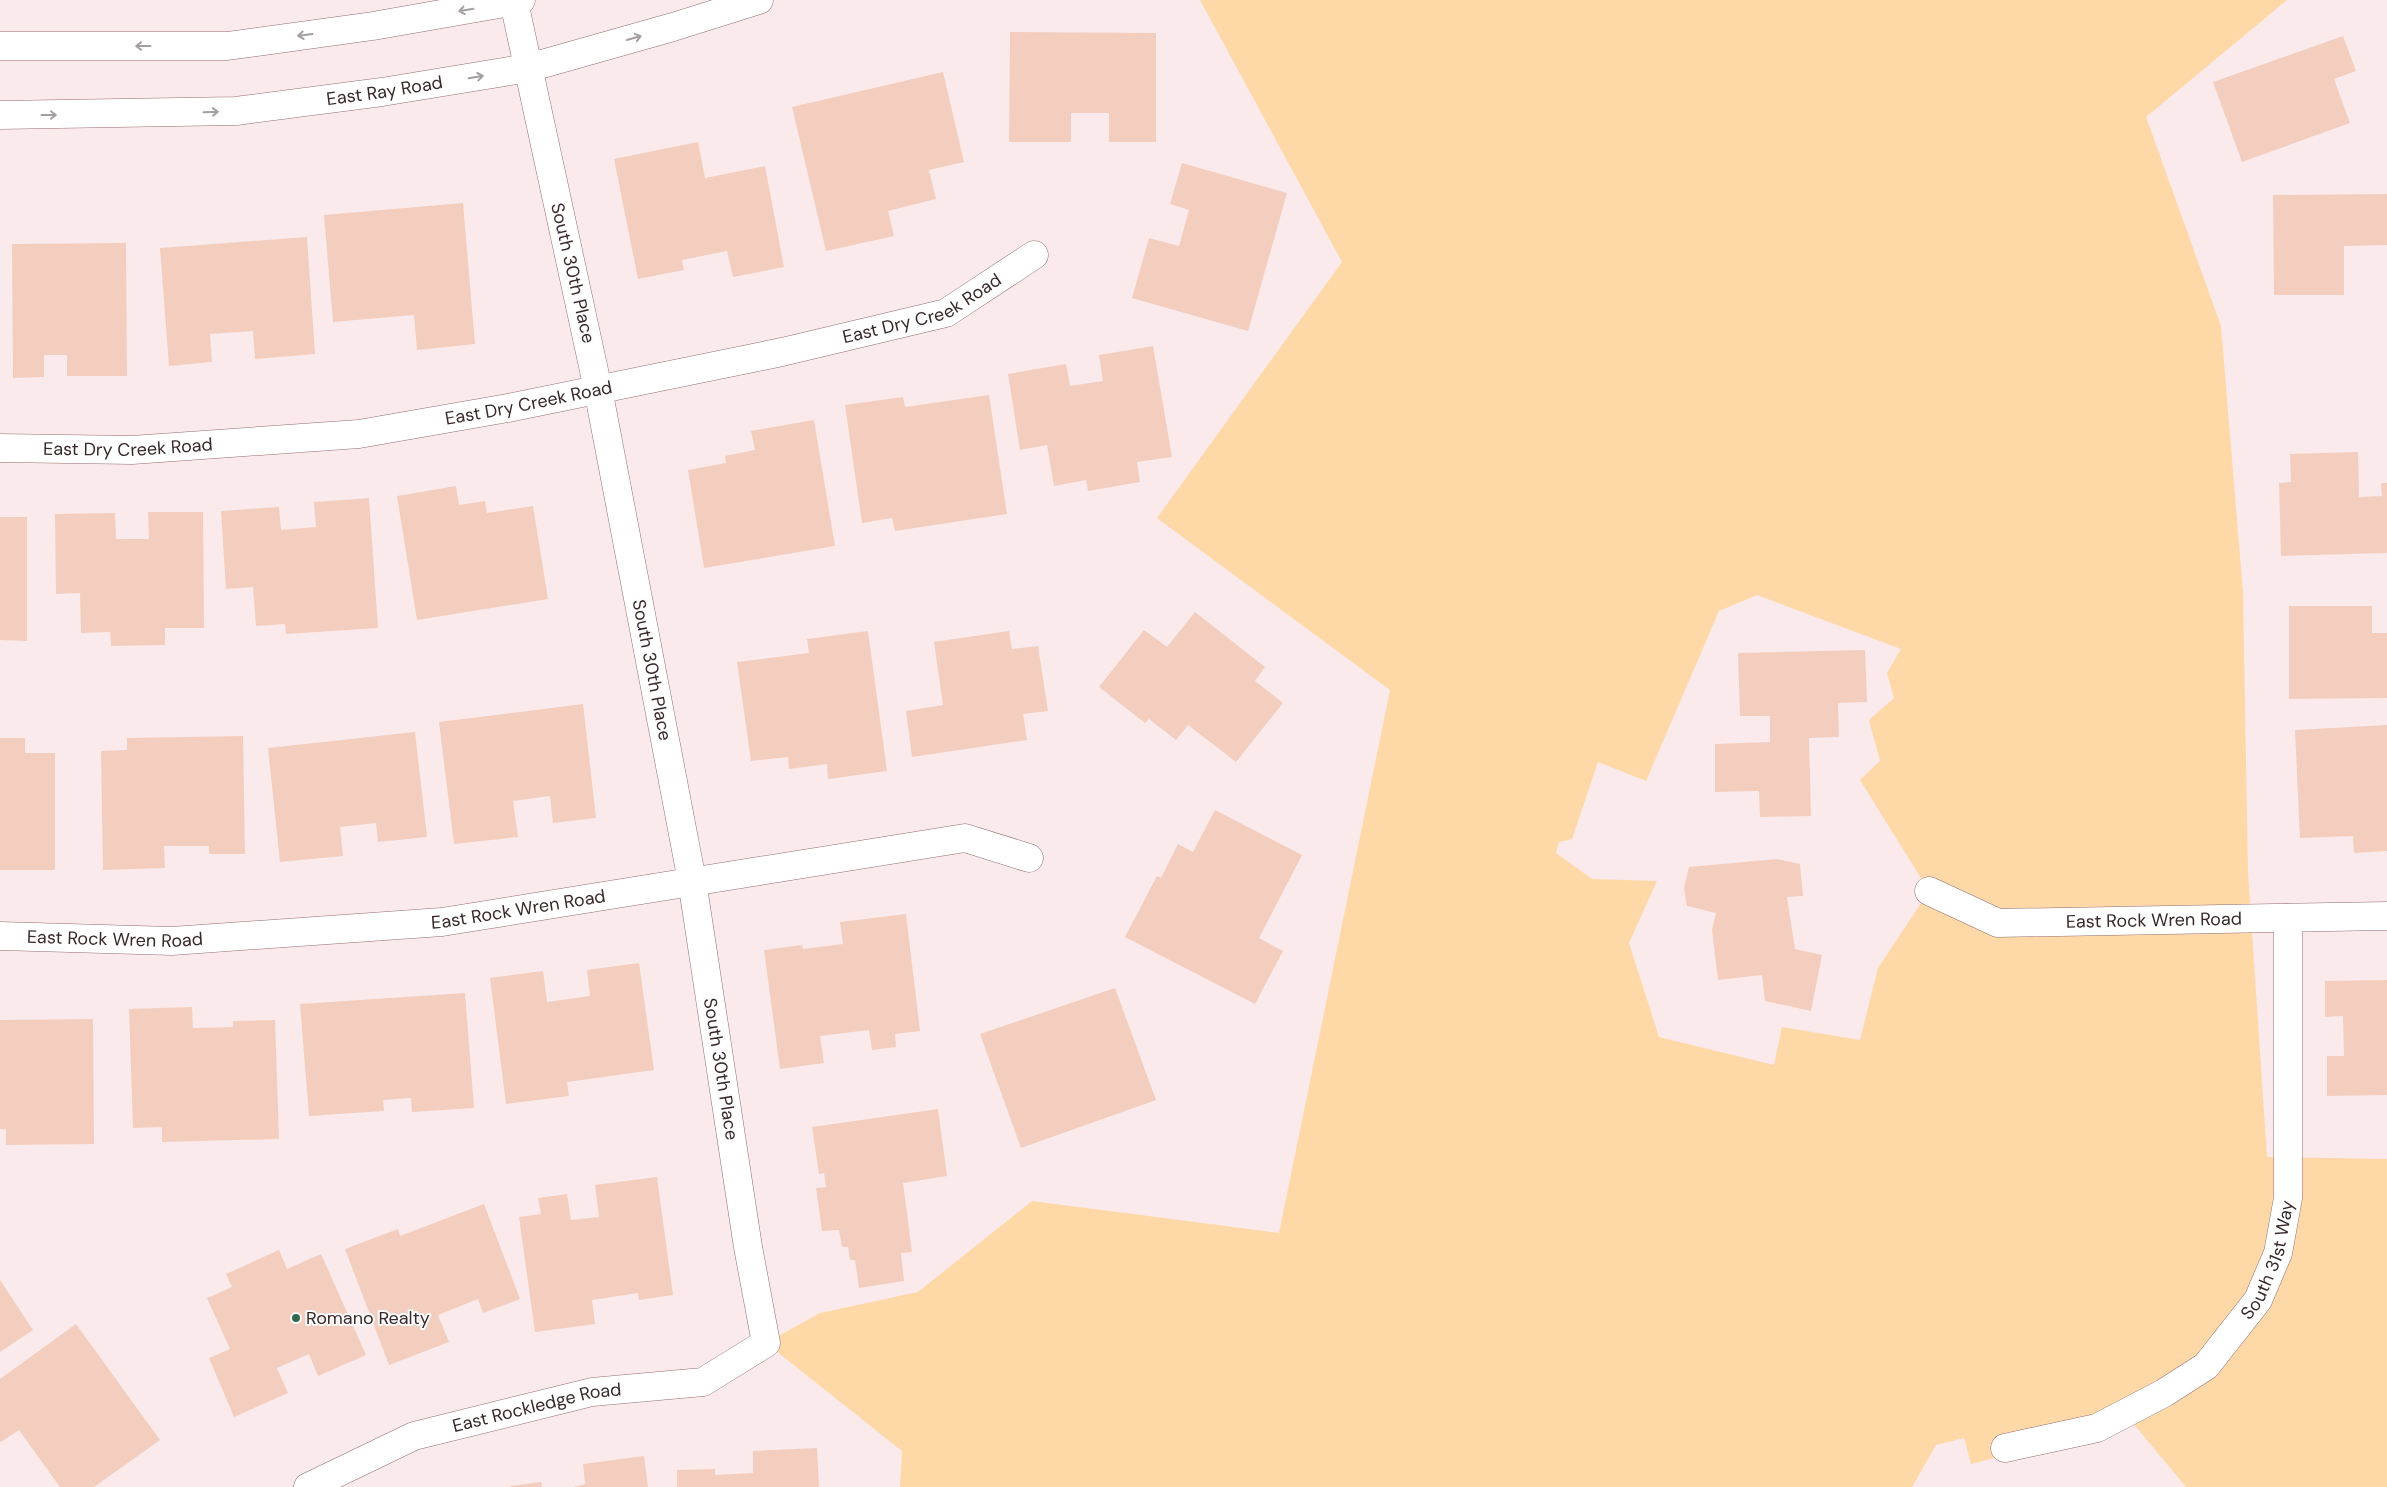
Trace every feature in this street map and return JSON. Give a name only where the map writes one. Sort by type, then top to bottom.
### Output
[{"type":"street","name":"East Ray Road","points":[[0,115],[236,111],[382,92],[528,68],[673,27],[758,0]]},
{"type":"street","name":"South 30th Place","points":[[517,1],[528,68],[598,389],[692,881],[748,1247],[766,1343]]},
{"type":"street","points":[[0,46],[226,46],[373,26],[517,1]]},
{"type":"street","name":"East Dry Creek Road","points":[[0,448],[132,450],[359,434],[508,408],[782,352],[946,313],[1034,255]]},
{"type":"street","name":"East Rock Wren Road","points":[[0,936],[172,941],[442,922],[965,838],[1029,858]]},
{"type":"street","name":"East Rock Wren Road","points":[[1929,891],[1998,923],[2387,916]]},
{"type":"street","name":"South 31st Way","points":[[2005,1448],[2097,1428],[2164,1393],[2206,1366],[2258,1300],[2278,1253],[2288,1198],[2288,918]]},
{"type":"street","name":"East Rockledge Road","points":[[308,1487],[414,1436],[592,1392],[703,1382],[766,1343]]},
{"type":"shaded area","points":[[1200,0],[2287,0],[2146,117],[2221,326],[2243,592],[2248,872],[2267,1157],[2387,1159],[2387,1487],[2186,1487],[2132,1422],[1971,1464],[1964,1438],[1936,1445],[1912,1487],[900,1487],[902,1451],[766,1343],[820,1313],[918,1292],[1032,1201],[1279,1233],[1390,690],[1157,518],[1342,262]],"holes":[[[1757,595],[1901,649],[1887,673],[1894,698],[1869,720],[1880,761],[1860,780],[1929,891],[1878,968],[1860,1040],[1782,1027],[1774,1065],[1659,1037],[1629,943],[1657,881],[1592,879],[1556,853],[1559,842],[1572,839],[1598,762],[1646,781],[1719,611]]]},
{"type":"building","points":[[1010,32],[1156,33],[1156,142],[1109,142],[1109,113],[1071,113],[1071,142],[1009,142]]},
{"type":"building","points":[[2343,36],[2356,71],[2334,79],[2350,123],[2242,162],[2213,82]]},
{"type":"building","points":[[943,72],[964,162],[929,170],[936,199],[888,211],[894,236],[826,251],[792,107]]},
{"type":"building","points":[[698,142],[705,178],[765,166],[784,267],[733,277],[727,251],[682,260],[684,270],[638,279],[614,159]]},
{"type":"building","points":[[1182,163],[1287,193],[1248,331],[1132,298],[1149,238],[1179,246],[1189,210],[1170,204]]},
{"type":"building","points":[[2387,194],[2387,245],[2344,246],[2344,295],[2274,295],[2273,195]]},
{"type":"building","points":[[463,203],[475,344],[417,350],[414,315],[333,322],[324,215]]},
{"type":"building","points":[[307,237],[315,354],[255,359],[253,331],[210,334],[212,362],[169,366],[160,248]]},
{"type":"building","points":[[126,243],[127,376],[67,376],[67,355],[44,355],[44,377],[13,378],[12,244]]},
{"type":"building","points":[[1153,346],[1172,457],[1137,462],[1140,482],[1088,491],[1086,480],[1054,486],[1047,445],[1020,450],[1008,374],[1066,364],[1070,386],[1103,381],[1099,355]]},
{"type":"building","points":[[989,395],[1007,514],[895,531],[892,518],[862,523],[845,405],[903,397],[905,407]]},
{"type":"building","points":[[814,420],[835,546],[704,568],[688,470],[726,463],[725,456],[755,450],[751,431]]},
{"type":"building","points":[[2358,452],[2359,497],[2382,496],[2381,483],[2387,483],[2387,553],[2281,556],[2279,483],[2291,482],[2290,454]]},
{"type":"building","points":[[456,486],[459,505],[485,501],[487,513],[533,506],[548,599],[417,620],[397,496]]},
{"type":"building","points":[[369,498],[378,628],[286,634],[285,624],[256,626],[253,587],[226,589],[221,511],[279,507],[281,530],[316,527],[314,502]]},
{"type":"building","points":[[148,512],[203,512],[204,628],[165,628],[165,645],[111,646],[110,632],[81,633],[80,593],[56,594],[55,514],[115,513],[116,539],[149,539]]},
{"type":"building","points":[[0,517],[27,517],[27,641],[0,640]]},
{"type":"building","points":[[2289,606],[2372,606],[2372,633],[2387,633],[2387,698],[2289,699]]},
{"type":"building","points":[[1195,612],[1265,667],[1255,681],[1283,703],[1236,762],[1188,725],[1176,740],[1149,719],[1145,723],[1099,687],[1144,630],[1167,647]]},
{"type":"building","points":[[868,631],[887,771],[828,779],[827,764],[789,769],[788,757],[751,761],[737,662],[809,653],[807,639]]},
{"type":"building","points":[[1009,631],[1012,649],[1038,646],[1048,711],[1023,714],[1027,740],[912,757],[906,711],[943,705],[934,642]]},
{"type":"building","points":[[1865,650],[1867,702],[1838,703],[1839,737],[1809,738],[1811,816],[1760,817],[1759,791],[1715,792],[1715,744],[1770,742],[1770,716],[1740,716],[1738,653]]},
{"type":"building","points":[[583,704],[596,818],[553,823],[550,796],[513,801],[518,837],[454,844],[439,722]]},
{"type":"building","points":[[2387,725],[2387,851],[2354,853],[2353,836],[2300,838],[2295,730]]},
{"type":"building","points":[[415,732],[427,837],[378,842],[376,823],[340,827],[343,856],[280,862],[268,748]]},
{"type":"building","points":[[243,736],[245,854],[209,854],[209,846],[164,846],[165,868],[103,870],[101,751],[127,750],[127,738]]},
{"type":"building","points":[[0,738],[25,738],[25,753],[55,753],[55,870],[0,870]]},
{"type":"building","points":[[1215,810],[1302,855],[1259,938],[1283,951],[1255,1004],[1125,937],[1157,876],[1161,878],[1178,844],[1193,852]]},
{"type":"building","points":[[1777,859],[1800,864],[1803,896],[1787,897],[1795,949],[1822,955],[1811,1011],[1765,1001],[1762,975],[1718,980],[1712,930],[1716,913],[1687,906],[1684,888],[1689,867]]},
{"type":"building","points":[[906,914],[920,1031],[895,1034],[896,1047],[872,1050],[869,1030],[820,1036],[824,1063],[780,1069],[764,950],[802,945],[803,949],[843,944],[840,922]]},
{"type":"building","points":[[639,963],[654,1070],[567,1082],[569,1096],[506,1104],[490,978],[543,971],[547,1002],[590,996],[587,970]]},
{"type":"building","points":[[2387,980],[2387,1095],[2327,1096],[2327,1056],[2344,1056],[2343,1016],[2325,1017],[2325,981]]},
{"type":"building","points":[[1115,988],[1156,1100],[1021,1148],[980,1034]]},
{"type":"building","points":[[465,993],[474,1108],[412,1112],[411,1098],[383,1100],[384,1111],[309,1116],[300,1004]]},
{"type":"building","points":[[192,1007],[193,1028],[233,1027],[233,1021],[275,1020],[279,1139],[162,1142],[162,1127],[133,1128],[129,1009]]},
{"type":"building","points":[[93,1019],[94,1144],[6,1145],[6,1129],[0,1129],[0,1020]]},
{"type":"building","points":[[938,1109],[947,1176],[903,1183],[912,1252],[901,1253],[904,1281],[859,1288],[855,1260],[850,1260],[848,1247],[842,1247],[839,1230],[822,1231],[816,1188],[826,1187],[824,1173],[819,1174],[812,1127]]},
{"type":"building","points":[[657,1177],[673,1295],[639,1300],[638,1293],[592,1300],[595,1324],[535,1332],[519,1217],[541,1214],[538,1198],[567,1194],[571,1220],[599,1217],[595,1185]]},
{"type":"building","points":[[484,1204],[520,1299],[483,1313],[478,1299],[438,1315],[449,1342],[389,1365],[345,1249],[398,1229],[400,1236]]},
{"type":"building","points":[[279,1250],[287,1269],[321,1254],[366,1355],[318,1376],[309,1354],[277,1368],[288,1393],[234,1417],[209,1358],[230,1349],[207,1298],[232,1287],[226,1274]]},
{"type":"building","points":[[0,1280],[33,1330],[0,1352]]},
{"type":"building","points":[[76,1324],[160,1440],[94,1487],[60,1487],[19,1430],[0,1441],[0,1379]]},
{"type":"building","points":[[817,1448],[819,1487],[677,1487],[677,1470],[715,1469],[715,1475],[753,1473],[753,1451]]},
{"type":"building","points":[[644,1456],[648,1487],[573,1487],[585,1484],[583,1464]]},
{"type":"building","points":[[541,1482],[542,1487],[510,1487],[510,1486]]},
{"type":"place","name":"Romano Realty","points":[[296,1318]]}]
